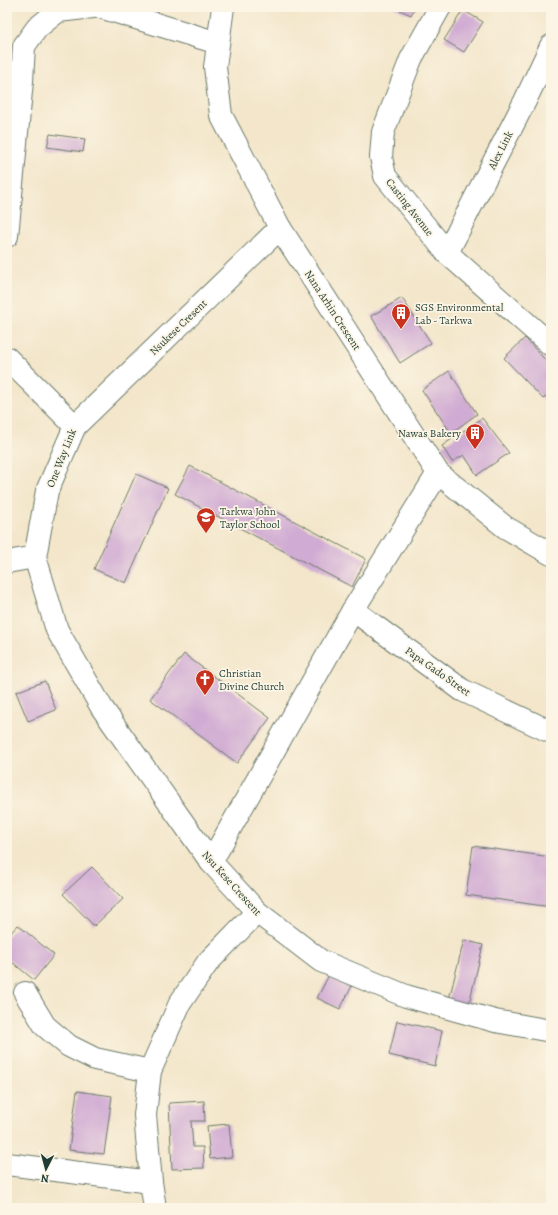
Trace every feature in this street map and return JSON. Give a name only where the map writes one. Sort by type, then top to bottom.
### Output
[{"type":"street","points":[[7,234],[24,46],[37,28],[58,11],[92,7]]},
{"type":"street","points":[[100,7],[218,43]]},
{"type":"street","name":"Nana Arhin Crescent","points":[[223,7],[215,67],[221,115],[280,228],[438,473],[505,527],[551,554]]},
{"type":"street","name":"Casting Avenue","points":[[440,7],[411,59],[383,132],[381,157],[385,176],[447,253],[551,345]]},
{"type":"street","name":"Alex Link","points":[[447,253],[525,101],[551,46]]},
{"type":"street","name":"Nsukese Cresent","points":[[75,426],[280,228]]},
{"type":"street","name":"One Way Link","points":[[7,358],[75,426],[47,491],[34,557]]},
{"type":"street","points":[[211,862],[353,610],[438,473]]},
{"type":"street","points":[[7,562],[34,557]]},
{"type":"street","name":"Nsu Kese Crescent","points":[[34,557],[57,630],[102,708],[211,862],[257,912],[321,961],[406,996],[494,1021],[551,1031]]},
{"type":"street","name":"Papa Gado Street","points":[[353,610],[462,690],[551,732]]},
{"type":"street","points":[[155,1208],[150,1182],[145,1115],[150,1071],[180,1003],[208,962],[257,912]]},
{"type":"street","points":[[25,993],[46,1026],[69,1046],[95,1059],[150,1071]]},
{"type":"street","points":[[7,1164],[150,1182]]},
{"type":"building","points":[[393,7],[415,7],[411,15]]},
{"type":"building","points":[[463,10],[483,22],[464,52],[444,40]]},
{"type":"building","points":[[50,134],[85,139],[83,152],[47,147]]},
{"type":"building","name":"SGS Environmental Lab - Tarkwa","points":[[402,298],[431,343],[400,363],[371,316]]},
{"type":"building","points":[[525,338],[551,366],[551,392],[543,399],[504,358]]},
{"type":"building","points":[[449,371],[477,414],[451,433],[422,390]]},
{"type":"building","name":"Nawas Bakery","points":[[482,418],[509,453],[477,475],[464,455],[452,462],[442,446]]},
{"type":"building","points":[[190,466],[366,559],[352,587],[175,494]]},
{"type":"building","points":[[136,474],[168,488],[126,583],[94,569]]},
{"type":"building","points":[[184,654],[270,718],[237,763],[150,699]]},
{"type":"building","points":[[45,681],[56,710],[28,721],[16,692]]},
{"type":"building","points":[[473,846],[551,857],[551,907],[466,895]]},
{"type":"building","points":[[92,867],[123,899],[94,926],[63,894]]},
{"type":"building","points":[[18,925],[54,955],[34,980],[7,958],[7,937]]},
{"type":"building","points":[[464,940],[483,945],[468,1008],[448,1003]]},
{"type":"building","points":[[329,975],[352,986],[340,1009],[317,998]]},
{"type":"building","points":[[397,1021],[442,1031],[435,1066],[389,1055]]},
{"type":"building","points":[[77,1091],[112,1096],[104,1154],[69,1150]]},
{"type":"building","points":[[204,1101],[205,1121],[191,1121],[193,1147],[203,1147],[204,1168],[172,1169],[169,1103]]},
{"type":"building","points":[[229,1124],[232,1157],[210,1159],[207,1126]]},
{"type":"place","name":"SGS Environmental Lab - Tarkwa","points":[[401,330]]},
{"type":"place","name":"Nawas Bakery","points":[[475,450]]},
{"type":"place","name":"Tarkwa John Taylor School","points":[[206,534]]},
{"type":"place","name":"Christian Divine Church","points":[[205,696]]}]
